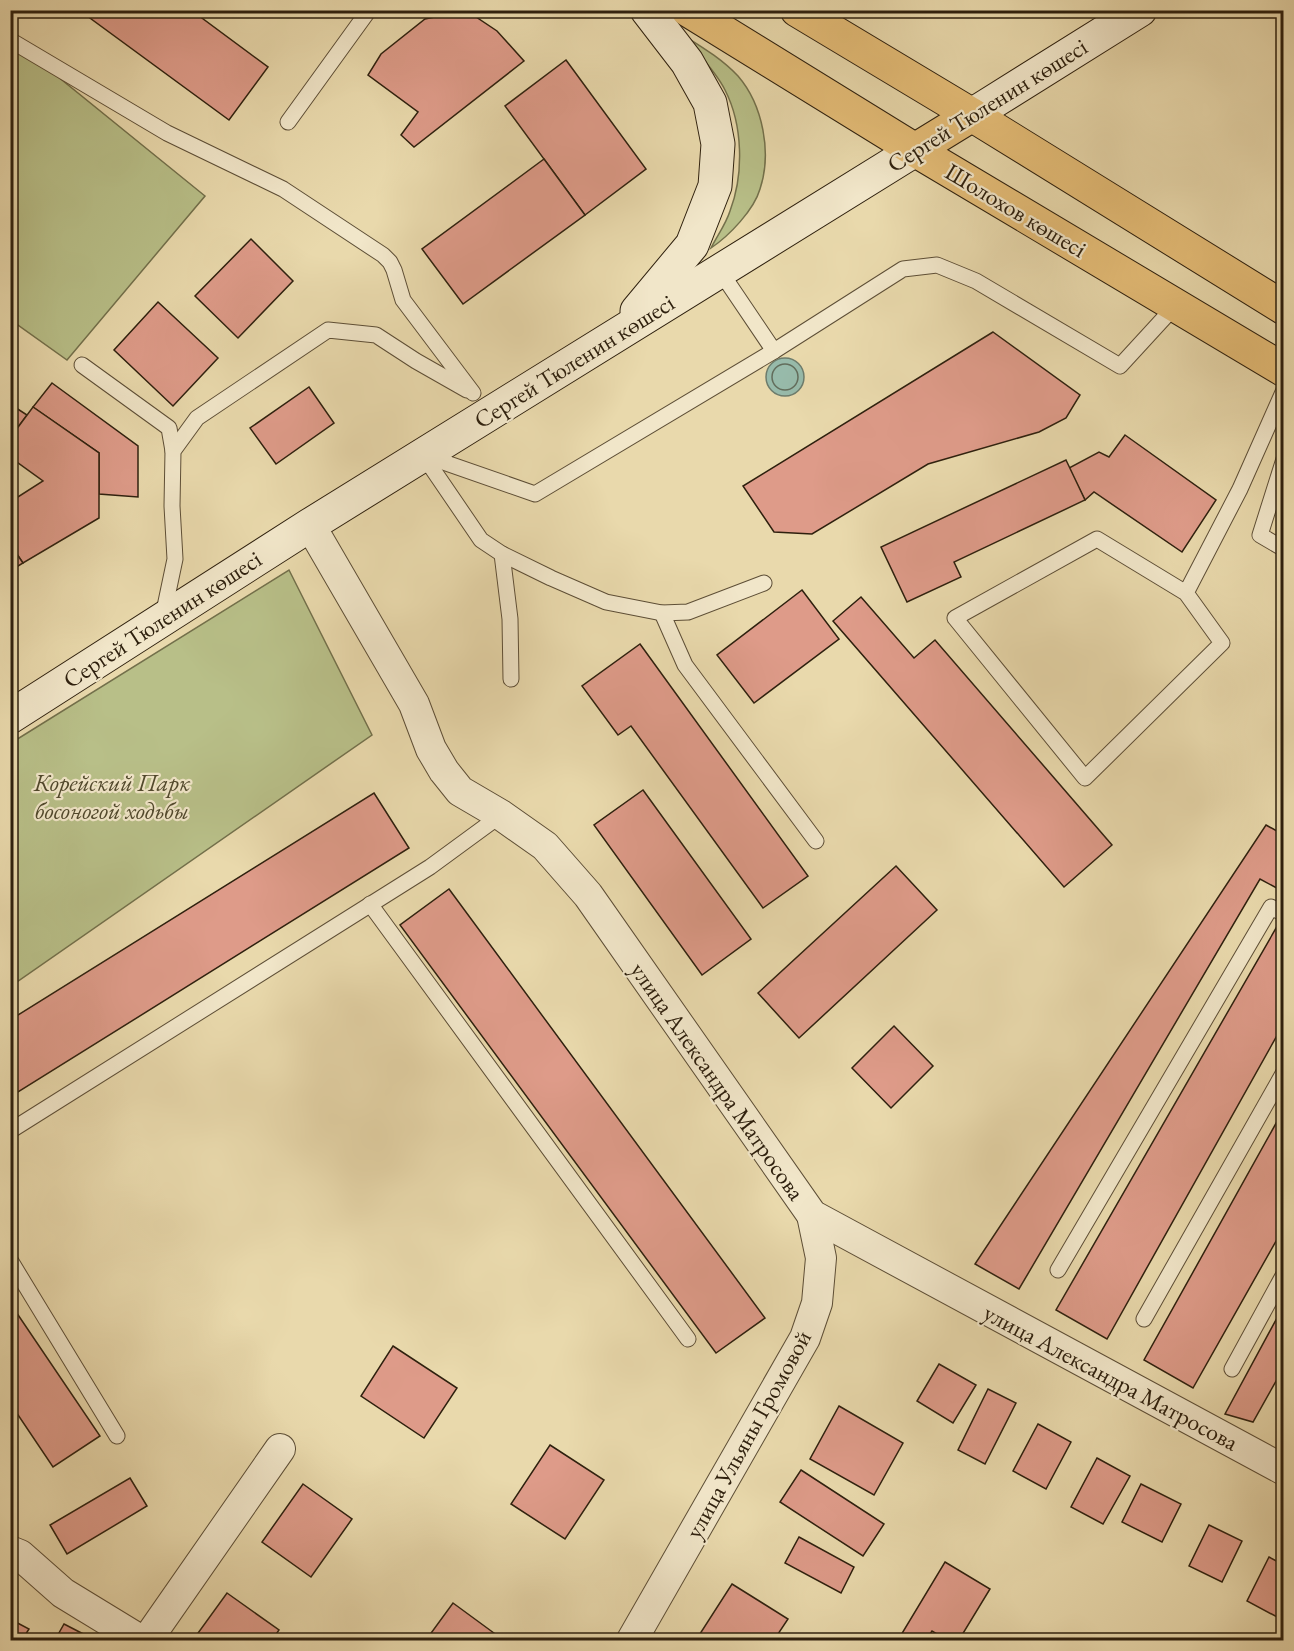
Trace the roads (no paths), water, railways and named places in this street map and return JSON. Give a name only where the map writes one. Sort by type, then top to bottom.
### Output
[{"type":"highway","name":"Шолохов көшесі","points":[[688,10],[915,150],[1284,370]]},
{"type":"highway","points":[[797,10],[1284,308]]},
{"type":"highway","name":"Сергей Тюленин көшесі","points":[[915,150],[972,115]]},
{"type":"main road","points":[[616,335],[692,245],[715,186],[718,144],[710,103],[687,62],[647,10]]},
{"type":"main road","name":"Сергей Тюленин көшесі","points":[[972,115],[1140,10]]},
{"type":"main road","name":"Сергей Тюленин көшесі","points":[[10,717],[162,618],[423,455],[480,404],[616,335],[915,150]]},
{"type":"street","name":"улица Александра Матросова","points":[[310,525],[414,704],[431,749],[444,771],[460,791],[501,815],[545,846],[588,895],[812,1215],[1284,1470]]},
{"type":"street","name":"улица Ульяны Громовой","points":[[632,1641],[805,1338],[818,1303],[821,1258],[812,1215]]},
{"type":"street","points":[[147,1641],[280,1449]]},
{"type":"street","points":[[10,1551],[20,1555],[63,1593],[141,1641]]},
{"type":"lane","points":[[288,122],[369,10]]},
{"type":"lane","points":[[10,39],[167,133],[283,189],[383,255],[394,270],[403,300],[480,404]]},
{"type":"lane","points":[[423,455],[535,494],[774,351],[903,270],[937,265],[976,281],[1120,366],[1176,305]]},
{"type":"lane","points":[[720,271],[774,351]]},
{"type":"lane","points":[[173,451],[197,417],[328,330],[376,335],[480,404]]},
{"type":"lane","points":[[82,365],[169,428],[173,451],[172,506],[175,559],[162,618]]},
{"type":"lane","points":[[1186,593],[1239,489],[1284,390]]},
{"type":"lane","points":[[423,455],[481,540],[502,554],[606,602],[662,614],[688,612],[765,583]]},
{"type":"lane","points":[[1284,459],[1260,535],[1284,549]]},
{"type":"lane","points":[[1097,539],[1186,593],[1222,643],[1085,778],[955,618],[1097,539]]},
{"type":"lane","points":[[502,554],[510,619],[511,679]]},
{"type":"lane","points":[[662,614],[685,665],[816,841]]},
{"type":"lane","points":[[10,1131],[430,867],[501,815]]},
{"type":"lane","points":[[370,904],[688,1339]]},
{"type":"lane","points":[[1058,1270],[1271,907],[1284,914]]},
{"type":"lane","points":[[1144,1319],[1284,1072]]},
{"type":"lane","points":[[10,1260],[117,1436]]},
{"type":"lane","points":[[1232,1369],[1284,1274]]},
{"type":"water","points":[[785,358],[792,359],[798,364],[803,370],[803,384],[798,390],[792,395],[785,396],[778,395],[772,390],[767,384],[766,377],[767,370],[772,364],[778,359]]},
{"type":"park label","name":"Корейский Парк босоногой ходьбы","points":[[112,796]]}]
